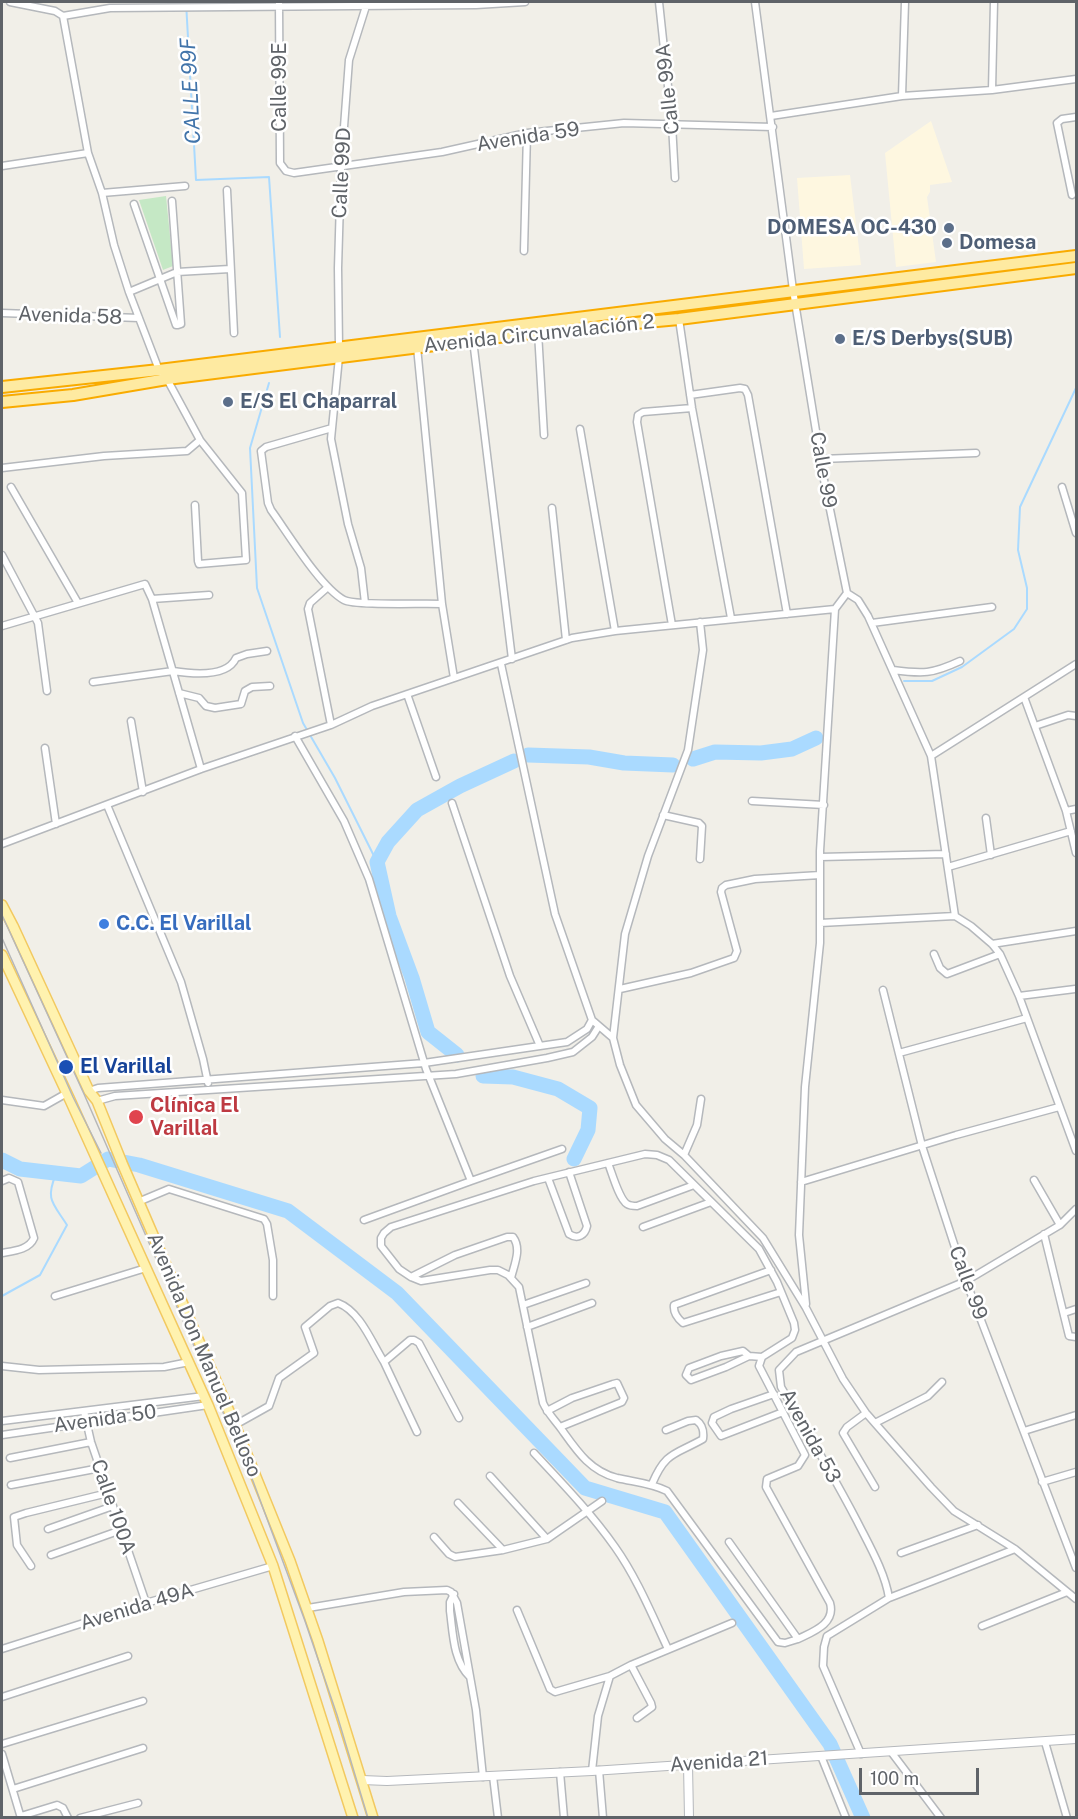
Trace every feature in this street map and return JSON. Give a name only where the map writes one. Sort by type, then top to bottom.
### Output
[{"type":"highway","name":"Avenida Circunvalación 2","points":[[2,404],[73,395],[339,352],[793,290],[1077,256]]},
{"type":"highway","name":"Avenida Circunvalación 2","points":[[2,387],[339,352],[417,348],[538,332],[679,319],[1077,268]]},
{"type":"highway","points":[[2,381],[40,383]]},
{"type":"main road","name":"Avenida Don Manuel Belloso","points":[[2,905],[89,1091],[97,1101],[138,1202],[235,1425],[308,1608],[373,1818]]},
{"type":"main road","name":"Avenida Don Manuel Belloso","points":[[2,955],[206,1400],[273,1566],[353,1818]]},
{"type":"street","points":[[10,2],[55,11],[63,16],[110,5],[525,2]]},
{"type":"street","name":"Calle 99A","points":[[659,2],[672,124],[675,177]]},
{"type":"street","name":"Calle 99","points":[[755,2],[793,290],[846,594]]},
{"type":"street","points":[[902,96],[904,2]]},
{"type":"street","points":[[992,90],[994,2]]},
{"type":"street","name":"Calle 99D","points":[[365,603],[361,568],[348,524],[331,439],[339,352],[340,167],[349,60],[367,3]]},
{"type":"street","name":"Calle 99E","points":[[279,4],[280,163],[286,171]]},
{"type":"street","points":[[63,16],[88,153],[102,193],[114,245],[129,292],[159,370],[167,379],[200,440],[242,493],[246,560],[200,564],[195,506]]},
{"type":"street","points":[[771,116],[902,96],[992,90],[1077,79]]},
{"type":"street","points":[[1072,195],[1057,123],[1062,119],[1077,117]]},
{"type":"street","name":"Avenida 59","points":[[286,171],[294,173],[442,152],[527,133],[624,123],[773,127]]},
{"type":"street","points":[[524,251],[527,133]]},
{"type":"street","points":[[2,166],[88,153]]},
{"type":"street","points":[[102,193],[185,186]]},
{"type":"street","points":[[227,190],[234,333]]},
{"type":"street","points":[[134,204],[176,325],[178,325],[181,324],[172,201]]},
{"type":"street","points":[[129,292],[177,272],[230,269]]},
{"type":"street","name":"Avenida 58","points":[[2,313],[139,318]]},
{"type":"street","points":[[679,319],[692,408],[731,618]]},
{"type":"street","points":[[538,332],[544,435]]},
{"type":"street","points":[[473,340],[512,659]]},
{"type":"street","points":[[417,348],[442,604],[454,678]]},
{"type":"street","points":[[690,395],[740,388],[744,389],[748,395],[787,614]]},
{"type":"street","points":[[672,625],[637,422],[638,415],[643,412],[692,408]]},
{"type":"street","points":[[332,428],[266,447],[261,451],[271,510],[301,554],[328,587],[345,601],[442,604]]},
{"type":"street","points":[[580,429],[615,631]]},
{"type":"street","points":[[2,468],[104,456],[187,451],[200,440]]},
{"type":"street","points":[[821,459],[976,453]]},
{"type":"street","points":[[11,487],[78,603]]},
{"type":"street","points":[[1062,487],[1077,533]]},
{"type":"street","points":[[552,508],[566,640]]},
{"type":"street","points":[[2,555],[38,623],[47,691]]},
{"type":"street","points":[[2,626],[145,584],[152,599],[201,769]]},
{"type":"street","points":[[328,587],[310,603],[308,609],[331,724]]},
{"type":"street","points":[[806,1308],[799,1235],[806,1088],[820,943],[820,857],[835,609],[846,594],[858,600],[872,623],[931,756],[955,916]]},
{"type":"street","points":[[152,599],[208,595]]},
{"type":"street","points":[[872,623],[992,607]]},
{"type":"street","points":[[2,844],[407,694],[501,664],[566,640],[615,631],[835,609]]},
{"type":"street","points":[[700,622],[703,650],[687,750],[648,855],[626,934],[613,1038],[620,1065],[636,1105],[665,1139],[684,1155],[763,1238],[806,1308],[843,1379],[875,1424],[954,1511],[1015,1549],[1077,1599]]},
{"type":"street","points":[[93,682],[173,671],[186,673],[226,670],[232,666],[236,658],[267,651]]},
{"type":"street","points":[[893,670],[929,673],[960,661]]},
{"type":"street","points":[[501,664],[555,914],[592,1020],[613,1038]]},
{"type":"street","points":[[931,756],[1077,664]]},
{"type":"street","points":[[179,693],[199,698],[206,706],[215,708],[241,704],[245,691],[252,687],[270,686]]},
{"type":"street","points":[[407,694],[436,777]]},
{"type":"street","points":[[1024,697],[1066,811],[1077,853]]},
{"type":"street","points":[[1035,726],[1068,715],[1077,716]]},
{"type":"street","points":[[131,721],[143,792]]},
{"type":"street","points":[[295,736],[344,821],[369,879],[424,1063],[471,1181]]},
{"type":"street","points":[[45,748],[56,824]]},
{"type":"street","points":[[752,801],[824,805]]},
{"type":"street","points":[[452,803],[510,976],[540,1046]]},
{"type":"street","points":[[107,805],[178,975],[203,1059],[209,1089]]},
{"type":"street","points":[[1066,811],[1077,809]]},
{"type":"street","points":[[663,815],[699,823],[702,826],[700,859]]},
{"type":"street","points":[[986,818],[991,855]]},
{"type":"street","points":[[948,867],[1071,831]]},
{"type":"street","points":[[820,857],[946,854]]},
{"type":"street","points":[[620,989],[692,973],[734,958],[737,951],[721,892],[726,885],[755,879],[820,875]]},
{"type":"street","points":[[820,923],[955,916],[992,944],[1000,954],[1019,996],[1077,1150]]},
{"type":"street","points":[[992,944],[1077,931]]},
{"type":"street","points":[[934,954],[940,968],[946,974],[1000,954]]},
{"type":"street","points":[[1019,996],[1075,989]]},
{"type":"street","name":"Calle 99","points":[[883,990],[922,1146],[966,1281],[1077,1568]]},
{"type":"street","points":[[898,1053],[1027,1018]]},
{"type":"street","points":[[89,1091],[98,1088],[424,1063],[567,1042],[587,1029],[592,1020]]},
{"type":"street","points":[[97,1101],[115,1096],[429,1076],[509,1065],[573,1052],[592,1037],[599,1026]]},
{"type":"street","points":[[2,1100],[44,1106],[67,1094]]},
{"type":"street","points":[[684,1155],[697,1125],[701,1099]]},
{"type":"street","points":[[801,1182],[1059,1107]]},
{"type":"street","points":[[364,1220],[562,1149]]},
{"type":"street","points":[[749,1356],[743,1351],[721,1356],[689,1368],[686,1375],[692,1380],[749,1356],[762,1357],[792,1338],[795,1330],[781,1292],[759,1249],[669,1160],[657,1155],[645,1154],[534,1181],[391,1227],[381,1238],[381,1246],[399,1269],[421,1281],[490,1270],[498,1270],[511,1278],[519,1287],[547,1411],[574,1448],[594,1468],[616,1478],[652,1485],[667,1491],[778,1641],[785,1643],[823,1627],[830,1614],[830,1603],[766,1487],[767,1479],[798,1466],[805,1455],[759,1366],[762,1357]]},
{"type":"street","points":[[608,1163],[627,1204],[638,1206],[694,1185]]},
{"type":"street","points":[[549,1178],[569,1234],[579,1237],[585,1233],[587,1226],[569,1172]]},
{"type":"street","points":[[2,1181],[9,1178],[18,1182],[34,1238],[32,1244],[16,1251],[2,1253]]},
{"type":"street","points":[[1034,1180],[1060,1225]]},
{"type":"street","points":[[138,1202],[169,1189],[264,1219],[267,1224],[273,1260],[273,1296]]},
{"type":"street","points":[[643,1227],[711,1202]]},
{"type":"street","points":[[788,1341],[795,1353],[966,1281],[1060,1225],[1077,1209]]},
{"type":"street","points":[[1044,1234],[1069,1336],[1077,1337]]},
{"type":"street","points":[[411,1277],[455,1255],[513,1237],[516,1240],[517,1252],[511,1278]]},
{"type":"street","points":[[55,1296],[146,1268]]},
{"type":"street","points":[[771,1270],[674,1305],[677,1318],[683,1323],[781,1292]]},
{"type":"street","points":[[523,1305],[586,1283]]},
{"type":"street","points":[[235,1425],[269,1406],[279,1378],[314,1353],[305,1328],[330,1306],[338,1303],[347,1306],[384,1362],[417,1432]]},
{"type":"street","points":[[527,1327],[592,1303]]},
{"type":"street","points":[[1064,1313],[1077,1309]]},
{"type":"street","points":[[384,1362],[410,1340],[419,1343],[459,1418]]},
{"type":"street","name":"Avenida 53","points":[[795,1353],[779,1370],[781,1387],[839,1487],[869,1545],[889,1598]]},
{"type":"street","points":[[2,1366],[39,1370],[164,1367],[189,1362]]},
{"type":"street","points":[[875,1424],[928,1396],[942,1382]]},
{"type":"street","points":[[547,1411],[592,1391],[617,1383],[620,1386],[624,1398],[622,1402],[560,1428]]},
{"type":"street","points":[[774,1394],[714,1417],[712,1424],[721,1436],[783,1412]]},
{"type":"street","name":"Avenida 50","points":[[2,1421],[206,1400]]},
{"type":"street","name":"Avenida 50","points":[[2,1435],[206,1400]]},
{"type":"street","name":"Calle 100A","points":[[84,1411],[91,1442],[146,1603]]},
{"type":"street","points":[[866,1413],[847,1427],[843,1433],[875,1487]]},
{"type":"street","points":[[1024,1431],[1077,1415]]},
{"type":"street","points":[[652,1485],[658,1468],[668,1456],[703,1439],[704,1432],[696,1420],[666,1430]]},
{"type":"street","points":[[10,1458],[91,1442]]},
{"type":"street","points":[[534,1453],[588,1512],[616,1549],[642,1593],[668,1649]]},
{"type":"street","points":[[11,1485],[100,1468]]},
{"type":"street","points":[[1042,1482],[1077,1472]]},
{"type":"street","points":[[490,1476],[547,1539]]},
{"type":"street","points":[[31,1566],[17,1545],[14,1517],[26,1512],[108,1493]]},
{"type":"street","points":[[434,1537],[449,1554],[455,1557],[502,1550],[547,1539],[602,1501]]},
{"type":"street","points":[[458,1503],[502,1550]]},
{"type":"street","points":[[48,1529],[113,1506]]},
{"type":"street","points":[[901,1553],[978,1525]]},
{"type":"street","points":[[51,1555],[121,1530]]},
{"type":"street","points":[[729,1542],[798,1639]]},
{"type":"street","points":[[827,1636],[889,1598],[1015,1549]]},
{"type":"street","name":"Avenida 49A","points":[[2,1649],[146,1603],[273,1566]]},
{"type":"street","points":[[308,1608],[404,1592],[447,1590],[454,1594],[476,1710],[483,1777]]},
{"type":"street","points":[[982,1626],[1067,1592]]},
{"type":"street","points":[[517,1610],[550,1689],[555,1692],[610,1676],[732,1623]]},
{"type":"street","points":[[823,1627],[827,1636],[824,1647],[824,1666],[861,1754]]},
{"type":"street","points":[[2,1697],[128,1656]]},
{"type":"street","points":[[631,1665],[652,1707],[637,1718]]},
{"type":"street","points":[[603,1818],[595,1770],[598,1716],[610,1676]]},
{"type":"street","points":[[2,1744],[144,1701]]},
{"type":"street","name":"Avenida 21","points":[[362,1779],[483,1777],[892,1753],[1077,1739]]},
{"type":"street","points":[[1046,1742],[1067,1818]]},
{"type":"street","points":[[13,1790],[143,1748]]},
{"type":"street","points":[[892,1753],[941,1818]]},
{"type":"street","points":[[2,1754],[21,1817],[57,1805],[63,1808],[68,1818]]},
{"type":"street","points":[[825,1756],[846,1818]]},
{"type":"street","points":[[688,1764],[689,1818]]},
{"type":"street","points":[[560,1772],[564,1818]]},
{"type":"street","points":[[493,1776],[498,1818]]},
{"type":"street","points":[[80,1818],[138,1803]]},
{"type":"shaded area","points":[[931,121],[952,182],[930,185],[927,197],[936,262],[896,267],[885,153]]},
{"type":"shaded area","points":[[850,175],[861,265],[804,269],[797,178]]},
{"type":"green space","points":[[166,196],[173,266],[163,270],[139,200]]},
{"type":"waterway","name":"CALLE 99F","points":[[186,2],[196,180],[269,177],[280,337]]},
{"type":"waterway","points":[[269,383],[250,448],[257,588],[303,723],[335,778],[377,862]]},
{"type":"waterway","points":[[904,681],[932,681],[962,667],[1014,629],[1027,609],[1027,588],[1018,550],[1020,507],[1076,388]]},
{"type":"waterway","points":[[693,759],[715,752],[761,753],[792,749],[816,738]]},
{"type":"waterway","points":[[528,755],[589,757],[624,763],[673,765]]},
{"type":"waterway","points":[[457,1055],[428,1032],[412,978],[389,916],[377,862],[388,842],[417,810],[460,786],[514,761]]},
{"type":"waterway","points":[[483,1076],[513,1077],[558,1089],[590,1108],[588,1130],[574,1159]]},
{"type":"waterway","points":[[2,1160],[20,1169],[81,1176],[108,1159],[139,1165],[288,1211],[397,1293],[585,1488],[665,1512],[830,1744],[863,1818]]},
{"type":"waterway","points":[[2,1296],[40,1275],[67,1225],[52,1201],[51,1190],[56,1174]]},
{"type":"tram line","points":[[2,915],[84,1094],[253,1481],[305,1621],[337,1715],[368,1818]]},
{"type":"tram line","points":[[2,938],[73,1097],[101,1153]]},
{"type":"place","name":"DOMESA OC-430","points":[[949,228]]},
{"type":"place","name":"Domesa","points":[[947,243]]},
{"type":"place","name":"E/S Derbys(SUB)","points":[[840,339]]},
{"type":"place","name":"E/S El Chaparral","points":[[228,402]]},
{"type":"place","name":"C.C. El Varillal","points":[[104,924]]},
{"type":"place","name":"El Varillal","points":[[66,1067]]},
{"type":"place","name":"Clínica El Varillal","points":[[136,1117]]}]
